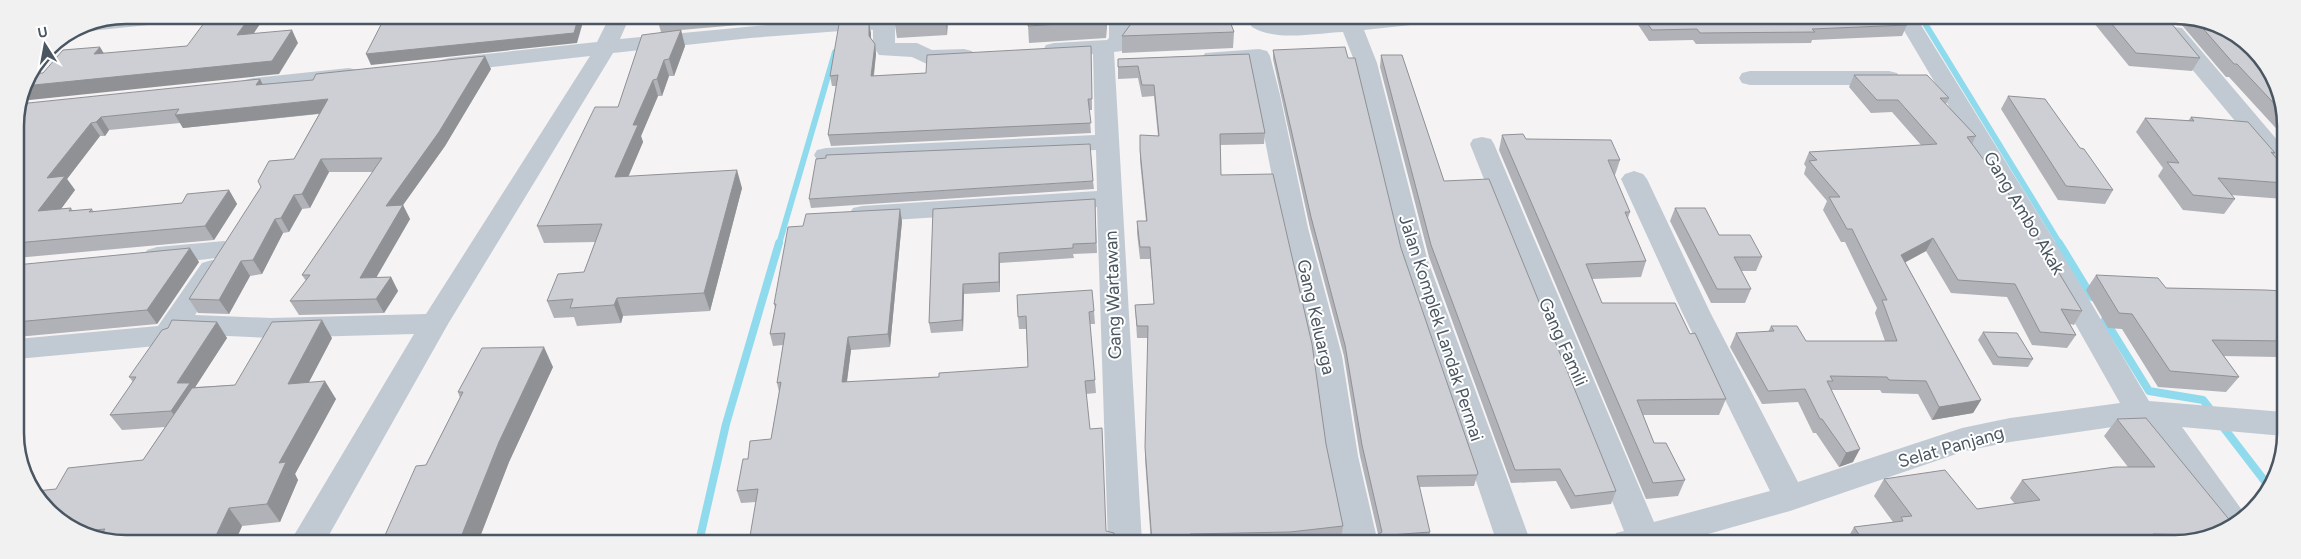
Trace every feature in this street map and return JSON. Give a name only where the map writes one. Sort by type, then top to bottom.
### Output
[{"type":"street","points":[[311,535],[434,324],[605,49],[616,24]]},
{"type":"street","points":[[429,67],[605,49],[652,41],[840,24]]},
{"type":"street","points":[[880,24],[884,25],[884,46],[887,50],[916,50],[927,57],[981,54]]},
{"type":"street","points":[[1036,51],[1110,57],[1114,46],[1120,38],[1119,24]]},
{"type":"street","points":[[1261,24],[1266,27],[1279,29],[1362,24]]},
{"type":"street","name":"Gang Ambo Akak","points":[[1904,24],[1943,78],[2147,412],[2231,519]]},
{"type":"street","points":[[2167,24],[2277,156]]},
{"type":"street","name":"Jalan Komplek Landak Permai","points":[[1352,25],[1366,63],[1414,258],[1511,535]]},
{"type":"street","name":"Gang Keluarga","points":[[1191,59],[1259,56],[1268,91],[1295,228],[1327,356],[1342,456],[1359,535]]},
{"type":"street","name":"Gang Wartawan","points":[[1110,57],[1108,142],[1125,535]]},
{"type":"street","points":[[233,88],[370,73]]},
{"type":"street","points":[[1750,78],[1943,78]]},
{"type":"street","points":[[826,155],[1108,142]]},
{"type":"street","name":"Gang Famili","points":[[1482,144],[1537,284],[1594,414],[1634,535]]},
{"type":"street","points":[[1634,179],[1696,312],[1790,498]]},
{"type":"street","points":[[834,216],[1110,198]]},
{"type":"street","points":[[24,348],[167,335],[239,225]]},
{"type":"street","points":[[135,258],[224,250]]},
{"type":"street","points":[[175,324],[271,328],[434,324]]},
{"type":"street","name":"Selat Panjang","points":[[1657,535],[1790,498],[1962,440],[2010,430],[2147,412],[2277,423]]},
{"type":"building","points":[[203,24],[245,24],[237,35],[292,30],[272,61],[32,85],[38,73],[43,73],[46,70],[70,70],[70,49],[100,47],[94,54],[187,46]]},
{"type":"building","points":[[381,24],[576,24],[574,33],[366,54]]},
{"type":"building","points":[[839,24],[869,24],[869,36],[875,44],[871,76],[926,73],[927,55],[1091,46],[1092,99],[1088,99],[1091,123],[828,135],[838,75],[830,76]]},
{"type":"building","points":[[1028,24],[1059,24],[1028,26]]},
{"type":"building","points":[[1131,24],[1231,24],[1234,32],[1122,36]]},
{"type":"building","points":[[1648,24],[1907,25],[1812,29],[1815,32],[1700,33],[1697,29],[1652,30]]},
{"type":"building","points":[[2112,24],[2172,24],[2200,58],[2136,53]]},
{"type":"building","points":[[2202,28],[2226,37],[2252,59],[2267,81],[2275,104],[2237,64],[2234,64]]},
{"type":"building","points":[[681,30],[669,59],[664,60],[657,79],[653,80],[633,125],[638,125],[615,177],[737,170],[704,293],[617,298],[614,305],[570,308],[573,299],[547,301],[558,274],[584,272],[602,224],[537,226],[595,107],[618,107],[642,35]]},
{"type":"building","points":[[1345,47],[1348,58],[1355,58],[1401,248],[1478,473],[1477,475],[1417,476],[1430,532],[1378,535],[1382,532],[1362,445],[1345,345],[1311,217],[1273,50]]},
{"type":"building","points":[[1249,54],[1265,133],[1220,134],[1221,175],[1273,174],[1312,344],[1326,444],[1343,526],[1290,532],[1151,535],[1145,447],[1148,326],[1137,326],[1135,305],[1154,304],[1150,247],[1140,247],[1137,221],[1147,221],[1140,135],[1159,136],[1154,85],[1142,85],[1138,66],[1118,67],[1118,59]]},
{"type":"building","points":[[1381,55],[1402,55],[1444,181],[1489,179],[1616,491],[1575,496],[1560,469],[1515,470],[1431,245]]},
{"type":"building","points":[[485,56],[439,132],[386,206],[403,205],[360,278],[391,277],[376,299],[290,301],[310,275],[302,275],[382,158],[321,159],[302,194],[294,195],[281,218],[275,219],[253,260],[241,261],[219,300],[189,299],[261,187],[258,181],[269,161],[294,159],[328,99],[175,115],[179,109],[101,117],[96,122],[91,123],[47,178],[65,176],[38,211],[71,208],[69,211],[92,209],[89,212],[182,203],[187,194],[229,190],[205,226],[24,242],[24,119],[26,103],[260,79],[256,85],[313,80],[316,74]]},
{"type":"building","points":[[1854,75],[1927,75],[1949,98],[1940,98],[1976,136],[1967,137],[2024,215],[2082,311],[2061,309],[2076,335],[2040,332],[2015,284],[1958,280],[1933,238],[1901,255],[1981,400],[1939,407],[1926,381],[1889,380],[1887,377],[1830,376],[1833,381],[1827,381],[1860,449],[1846,453],[1822,419],[1820,419],[1805,389],[1768,391],[1736,333],[1774,331],[1771,326],[1797,326],[1806,341],[1897,341],[1882,300],[1887,300],[1852,229],[1847,229],[1829,197],[1840,197],[1809,161],[1817,160],[1809,152],[1937,144],[1898,100],[1877,100]]},
{"type":"building","points":[[2008,96],[2045,99],[2113,190],[2066,186]]},
{"type":"building","points":[[2191,117],[2248,122],[2275,153],[2271,152],[2277,159],[2277,182],[2218,178],[2235,199],[2193,195],[2167,162],[2179,163],[2145,118],[2194,121]]},
{"type":"building","points":[[1523,134],[1526,139],[1611,140],[1620,160],[1608,160],[1630,212],[1625,212],[1646,261],[1586,264],[1602,303],[1675,303],[1690,334],[1695,333],[1726,399],[1637,400],[1654,443],[1666,443],[1685,480],[1653,483],[1502,135]]},
{"type":"building","points":[[1090,144],[1093,181],[809,199],[816,159],[826,158],[826,155]]},
{"type":"building","points":[[1095,199],[1096,243],[1073,244],[1073,248],[999,253],[999,282],[963,284],[962,320],[929,323],[933,209]]},
{"type":"building","points":[[1675,208],[1705,208],[1719,235],[1750,235],[1762,257],[1734,257],[1751,289],[1717,289]]},
{"type":"building","points":[[900,209],[888,334],[848,337],[842,382],[939,377],[939,373],[1028,367],[1026,316],[1018,317],[1017,295],[1092,290],[1094,311],[1089,312],[1095,380],[1085,381],[1090,429],[1102,428],[1106,531],[1114,533],[1114,535],[750,535],[758,489],[737,491],[743,459],[748,459],[750,441],[771,439],[781,382],[777,383],[785,333],[770,334],[776,304],[774,304],[788,227],[803,226],[806,214]]},
{"type":"building","points":[[190,248],[147,310],[24,321],[24,264]]},
{"type":"building","points":[[2096,275],[2158,278],[2166,288],[2277,291],[2277,341],[2212,340],[2239,377],[2170,371],[2132,314],[2119,313]]},
{"type":"building","points":[[172,320],[217,322],[177,383],[190,383],[171,411],[110,415],[136,377],[129,377],[162,330],[168,328]]},
{"type":"building","points":[[322,320],[288,384],[325,381],[279,463],[286,462],[267,504],[229,508],[216,535],[126,535],[106,533],[103,532],[105,529],[93,530],[81,525],[64,514],[45,495],[42,490],[56,489],[68,468],[143,460],[192,388],[235,385],[272,322]]},
{"type":"building","points":[[1983,332],[2017,333],[2033,359],[1998,357]]},
{"type":"building","points":[[544,347],[499,442],[462,535],[385,535],[416,466],[426,465],[463,392],[458,392],[482,348]]},
{"type":"building","points":[[2146,418],[2229,520],[2208,530],[2184,535],[1859,535],[1854,527],[1903,521],[1901,517],[1912,516],[1884,479],[1945,470],[1977,509],[2040,500],[2022,480],[2115,467],[2155,467],[2117,419]]},
{"type":"waterway","points":[[1925,24],[2060,244]]},
{"type":"waterway","points":[[779,244],[835,52]]},
{"type":"waterway","points":[[701,535],[726,424],[779,243]]},
{"type":"waterway","points":[[2059,243],[2092,297]]},
{"type":"waterway","points":[[2105,320],[2149,391],[2203,400],[2214,414]]},
{"type":"waterway","points":[[2220,423],[2265,482]]}]
